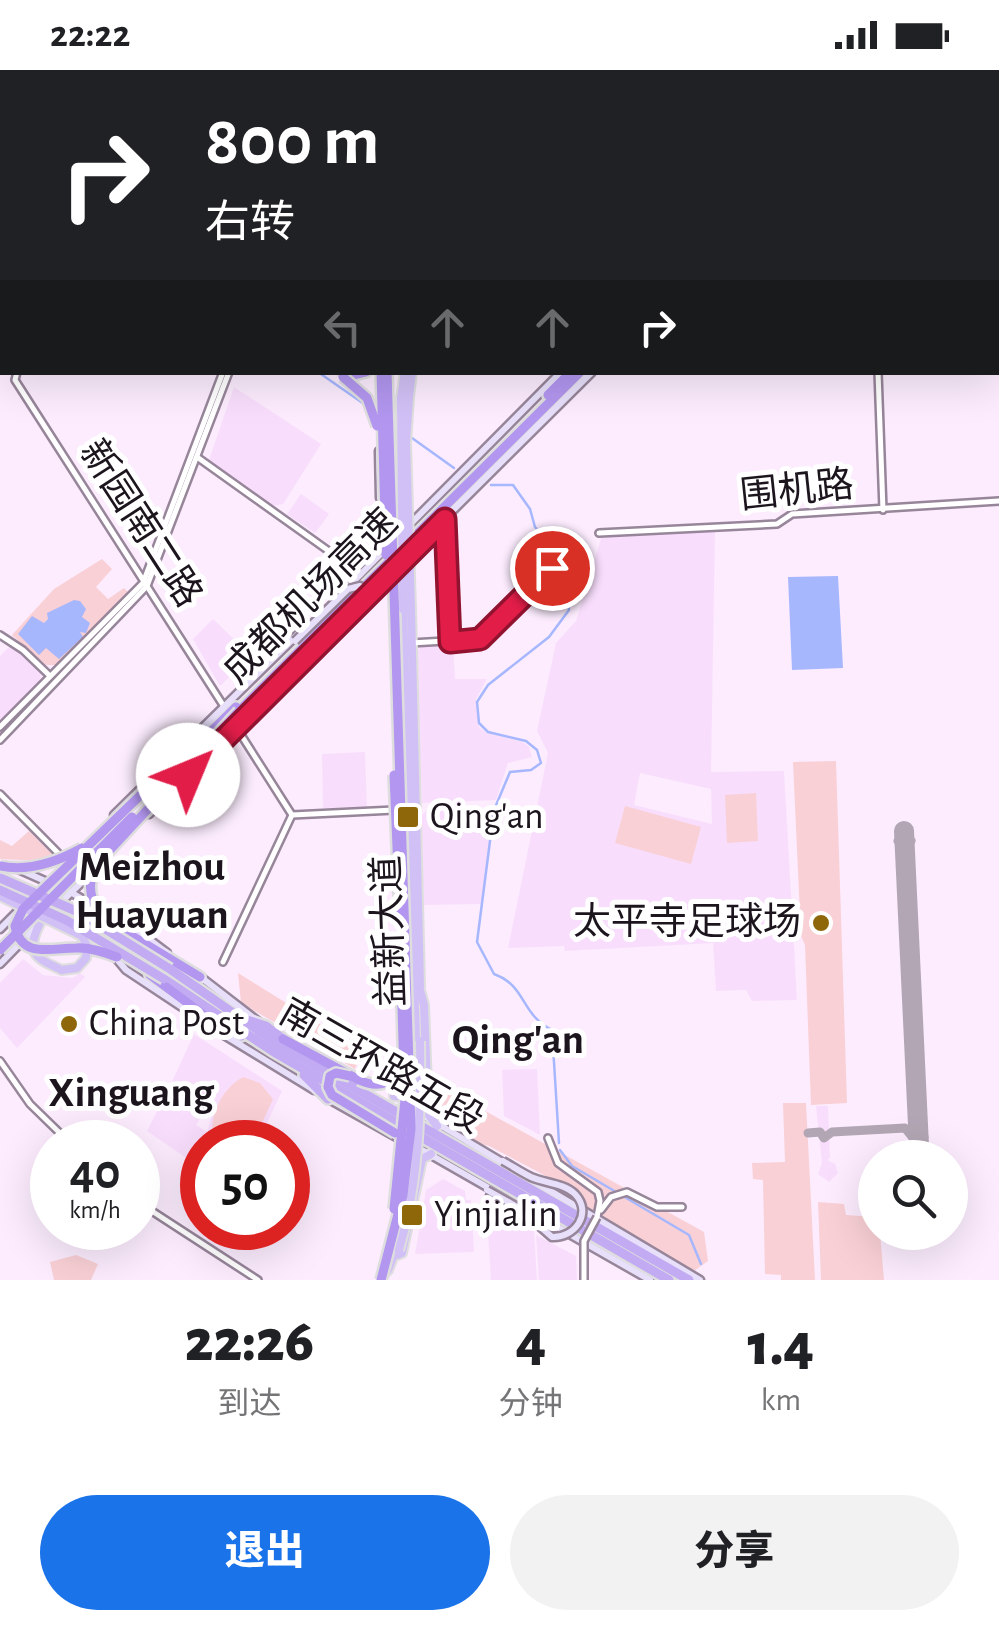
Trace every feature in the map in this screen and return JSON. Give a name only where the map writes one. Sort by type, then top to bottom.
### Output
[{"type":"highway","points":[[343,375],[372,408],[382,461]]},
{"type":"highway","points":[[378,1280],[400,1171],[405,1099],[382,461],[384,375]]},
{"type":"highway","points":[[378,1280],[403,1196],[411,1130],[384,375]]},
{"type":"highway","name":"成都机场高速","points":[[0,947],[239,711],[568,375]]},
{"type":"highway","name":"成都机场高速","points":[[0,947],[211,732],[577,375]]},
{"type":"highway","points":[[200,977],[172,966],[100,914],[91,897],[92,873],[104,854],[239,711]]},
{"type":"highway","points":[[211,732],[171,764],[23,909],[15,926],[19,940],[32,950],[82,948],[126,960],[216,1024],[257,1042]]},
{"type":"highway","points":[[0,863],[19,868],[44,864],[65,857],[101,835]]},
{"type":"highway","name":"南三环路五段","points":[[0,878],[48,898],[172,966],[276,1044],[689,1280]]},
{"type":"highway","name":"南三环路五段","points":[[0,896],[39,907],[164,980],[257,1042],[669,1280]]},
{"type":"highway","points":[[235,1016],[266,1026],[283,1040],[374,1086],[389,1082],[400,1064],[402,1034]]},
{"type":"highway","points":[[274,1052],[328,1099]]},
{"type":"highway","points":[[350,1076],[333,1074],[328,1081],[329,1090],[412,1144]]},
{"type":"highway","points":[[380,1088],[388,1107]]},
{"type":"highway","points":[[603,1242],[653,1280]]},
{"type":"main road","points":[[370,565],[383,539],[378,425],[383,399],[394,375]]},
{"type":"main road","name":"益新大道","points":[[388,1280],[413,1189],[419,1144],[407,609],[405,397],[409,375]]},
{"type":"main road","points":[[0,929],[223,706],[362,574],[558,375]]},
{"type":"main road","points":[[0,964],[589,375]]},
{"type":"main road","points":[[260,670],[348,589],[360,586],[367,594],[366,604],[305,666],[280,683]]},
{"type":"main road","name":"益新大道","points":[[407,609],[411,643],[410,808]]},
{"type":"main road","points":[[0,863],[72,893],[142,934],[266,1026],[394,1096],[476,1150],[700,1280]]},
{"type":"main road","points":[[0,896],[82,936],[87,946],[86,958],[76,968],[62,970],[42,961],[34,952],[32,940],[42,921]]},
{"type":"main road","points":[[0,896],[42,921],[111,952],[126,970],[396,1139],[431,1154],[653,1280]]},
{"type":"main road","points":[[394,1096],[409,1093],[413,1084],[412,995],[417,990],[424,1005],[428,1114],[438,1126]]},
{"type":"main road","points":[[461,1171],[519,1208],[552,1237],[568,1235],[579,1225],[582,1206],[573,1192],[476,1150]]},
{"type":"main road","points":[[397,1252],[402,1253],[410,1224],[422,1159],[431,1154]]},
{"type":"main road","name":"益新大道","points":[[378,1280],[397,1252]]},
{"type":"street","name":"新园南二路","points":[[17,375],[15,380],[223,706]]},
{"type":"street","points":[[146,584],[225,375]]},
{"type":"street","points":[[0,740],[146,584],[225,375]]},
{"type":"street","points":[[878,375],[883,510]]},
{"type":"street","points":[[196,457],[362,574]]},
{"type":"street","name":"围机路","points":[[599,533],[777,524],[792,514],[999,501]]},
{"type":"street","points":[[445,519],[450,642]]},
{"type":"street","points":[[411,643],[480,639],[552,568]]},
{"type":"street","points":[[0,635],[23,650],[53,679]]},
{"type":"street","points":[[0,727],[53,679]]},
{"type":"street","points":[[236,727],[292,815]]},
{"type":"street","points":[[0,794],[67,863]]},
{"type":"street","points":[[292,815],[410,808]]},
{"type":"street","points":[[223,962],[292,815]]},
{"type":"street","points":[[0,1061],[30,1104],[46,1120]]},
{"type":"street","points":[[548,1138],[558,1164],[596,1189],[600,1201],[596,1217]]},
{"type":"street","points":[[584,1280],[584,1241],[611,1197],[622,1192],[664,1208],[682,1207]]},
{"type":"street","points":[[160,1216],[258,1280]]},
{"type":"shaded area","points":[[234,387],[321,444],[283,504],[272,506],[209,460]]},
{"type":"shaded area","points":[[113,444],[133,474],[116,484],[97,455]]},
{"type":"shaded area","points":[[301,494],[329,514],[315,533],[287,514]]},
{"type":"shaded area","points":[[715,530],[711,772],[784,771],[797,1000],[752,1001],[746,990],[716,991],[713,943],[565,951],[564,946],[508,948],[548,753],[537,731],[556,643],[576,621],[602,535]],"holes":[[[640,773],[711,789],[712,824],[634,805]]]},
{"type":"shaded area","points":[[102,559],[112,569],[96,587],[108,599],[124,588],[130,594],[57,665],[46,665],[12,635],[54,589]]},
{"type":"shaded area","points":[[213,619],[251,656],[220,686],[193,639]]},
{"type":"shaded area","points":[[11,645],[41,671],[40,684],[0,722],[0,656]]},
{"type":"shaded area","points":[[453,645],[455,679],[487,679],[476,699],[479,727],[487,733],[523,742],[532,757],[508,763],[496,800],[422,803],[416,653],[421,646]]},
{"type":"shaded area","points":[[365,752],[367,807],[323,808],[322,754]]},
{"type":"shaded area","name":"太平寺足球场","points":[[836,761],[847,1103],[811,1105],[793,762]]},
{"type":"shaded area","points":[[756,793],[758,841],[727,843],[725,795]]},
{"type":"shaded area","points":[[625,806],[701,827],[691,864],[615,843]]},
{"type":"shaded area","points":[[488,808],[493,819],[482,904],[424,905],[420,817],[426,811]]},
{"type":"shaded area","points":[[29,831],[53,855],[43,861],[0,859],[0,840],[12,846]]},
{"type":"shaded area","points":[[23,959],[43,975],[73,978],[80,973],[85,977],[17,1048],[0,1028],[0,983]]},
{"type":"shaded area","points":[[238,973],[362,1050],[355,1069],[241,1003]]},
{"type":"shaded area","points":[[194,1034],[282,1091],[268,1120],[211,1120],[212,1115],[205,1111],[199,1120],[180,1120],[180,1154],[160,1140],[160,1120],[152,1120],[168,1089],[184,1098],[169,1088]]},
{"type":"shaded area","points":[[537,1069],[540,1135],[504,1116],[502,1070]]},
{"type":"shaded area","points":[[243,1077],[260,1083],[273,1099],[263,1120],[213,1120],[218,1105]]},
{"type":"shaded area","points":[[431,1081],[704,1232],[708,1261],[694,1271],[585,1210],[574,1191],[489,1146],[473,1142],[436,1119]]},
{"type":"shaded area","points":[[783,1103],[806,1103],[815,1280],[781,1280],[781,1275],[765,1274],[763,1180],[753,1179],[752,1163],[785,1162]]},
{"type":"shaded area","points":[[816,1106],[828,1106],[827,1160],[835,1164],[838,1173],[829,1182],[818,1174],[822,1163]]},
{"type":"shaded area","points":[[443,1179],[465,1191],[466,1200],[471,1200],[474,1252],[415,1254],[426,1190]]},
{"type":"shaded area","points":[[486,1200],[534,1231],[537,1280],[491,1280]]},
{"type":"shaded area","points":[[818,1202],[844,1204],[846,1215],[858,1216],[858,1250],[881,1250],[884,1280],[821,1280]]},
{"type":"shaded area","points":[[536,1235],[576,1256],[577,1280],[539,1280]]},
{"type":"shaded area","points":[[76,1255],[98,1264],[91,1280],[54,1280],[50,1262]]},
{"type":"water","points":[[838,576],[843,668],[792,670],[788,577]]},
{"type":"water","points":[[74,600],[86,609],[82,617],[90,623],[86,633],[80,632],[83,637],[59,659],[46,648],[39,655],[18,634],[32,616],[44,623],[47,613]]},
{"type":"waterway","points":[[322,375],[367,406]]},
{"type":"waterway","points":[[412,438],[454,468]]},
{"type":"waterway","points":[[491,485],[513,485],[530,509],[535,527],[557,552],[566,577],[569,610],[549,637],[488,685],[477,702],[479,723],[488,732],[526,741],[537,750],[541,763],[531,770],[510,772],[494,810],[477,942],[494,974],[505,979],[534,1016],[552,1030],[559,1143]]},
{"type":"waterway","points":[[560,1150],[572,1166],[689,1235],[701,1264]]},
{"type":"taxiway","points":[[903,834],[911,841],[905,850],[898,841],[903,834]]},
{"type":"taxiway","points":[[808,1133],[820,1132],[824,1138],[832,1132],[905,1128],[918,1144],[924,1137],[917,1126]]},
{"type":"runway","points":[[904,831],[919,1140]]},
{"type":"place","name":"Qing'an","points":[[408,817]]},
{"type":"place","name":"太平寺足球场","points":[[821,923]]},
{"type":"place","name":"China Post","points":[[69,1024]]},
{"type":"place","name":"Yinjialin","points":[[412,1215]]},
{"type":"district","name":"Meizhou Huayuan","points":[[152,891]]},
{"type":"district","name":"Qing'an","points":[[518,1040]]},
{"type":"district","name":"Xinguang","points":[[131,1093]]},
{"type":"route","points":[[188,775],[445,519],[450,642],[480,639],[552,568]]}]
